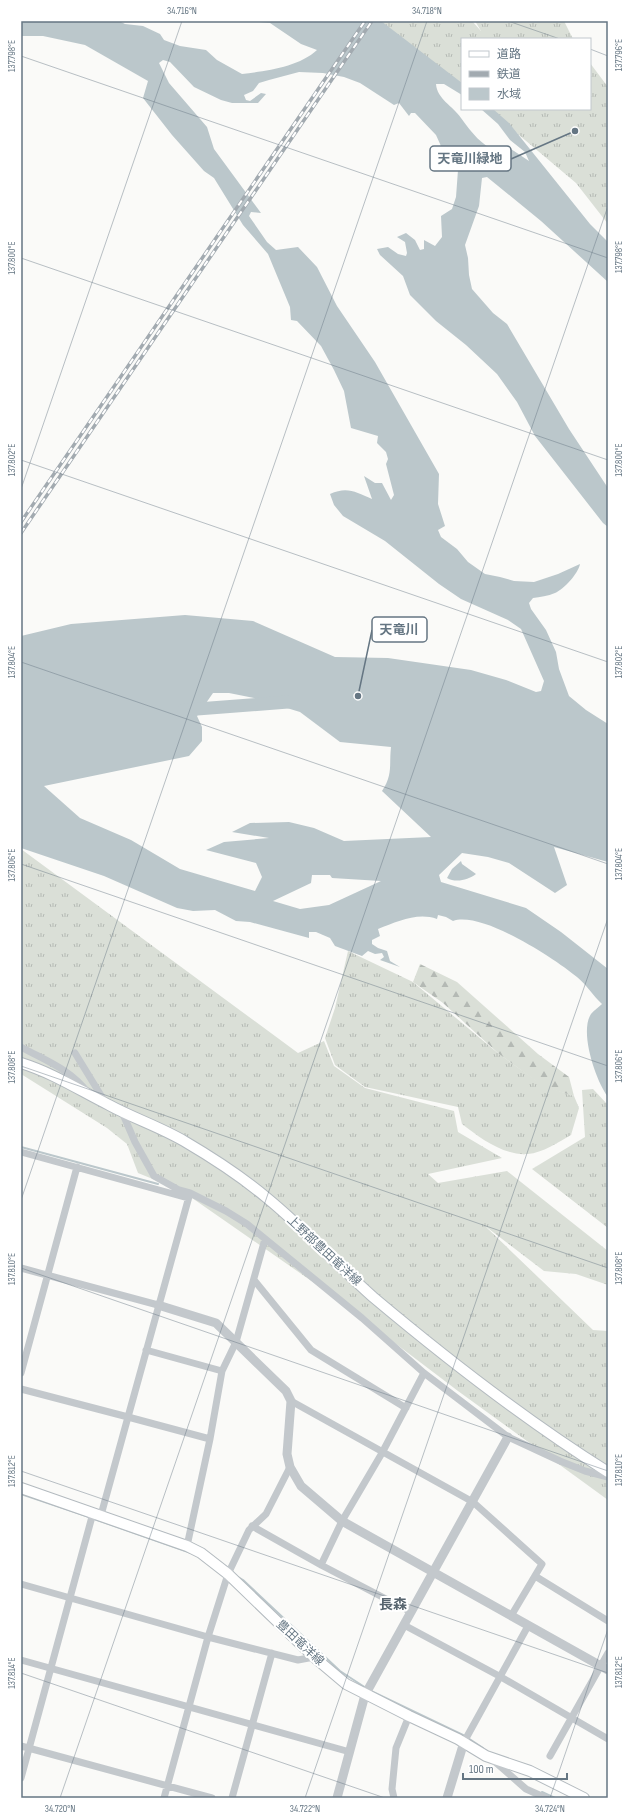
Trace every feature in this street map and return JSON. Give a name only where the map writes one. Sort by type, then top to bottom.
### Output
[{"type":"main road","name":"上野部豊田竜洋線","points":[[21,1063],[47,1071],[106,1104],[183,1141],[239,1177],[268,1199],[372,1295],[442,1354],[511,1408],[559,1442],[608,1472]]},
{"type":"main road","name":"豊田竜洋線","points":[[21,1488],[187,1546],[201,1553],[228,1574],[314,1657],[346,1684],[365,1695],[464,1742],[491,1758],[530,1771],[584,1798]]},
{"type":"street","points":[[21,1046],[65,1070],[78,1079],[88,1093]]},
{"type":"street","points":[[75,1053],[106,1104]]},
{"type":"street","points":[[122,1112],[135,1142],[154,1176],[189,1196]]},
{"type":"street","points":[[21,1152],[189,1196],[226,1211],[247,1224],[362,1318],[424,1373],[508,1437],[560,1462],[608,1477]]},
{"type":"street","points":[[21,1372],[77,1167]]},
{"type":"street","points":[[21,1778],[71,1598],[128,1417],[189,1196]]},
{"type":"street","points":[[187,1546],[210,1439],[222,1371],[236,1342],[265,1239]]},
{"type":"street","points":[[21,1268],[216,1323],[286,1392],[291,1401],[382,1453],[473,1502],[542,1564],[511,1616]]},
{"type":"street","points":[[254,1280],[311,1350],[406,1408]]},
{"type":"street","points":[[146,1350],[222,1371]]},
{"type":"street","points":[[321,1565],[342,1521],[382,1453],[424,1373]]},
{"type":"street","points":[[21,1389],[210,1439]]},
{"type":"street","points":[[291,1401],[287,1454],[290,1467],[301,1486],[342,1521],[604,1668]]},
{"type":"street","points":[[337,1798],[365,1695],[508,1437]]},
{"type":"street","points":[[164,1798],[208,1637],[228,1574],[252,1526],[266,1514],[290,1467]]},
{"type":"street","points":[[252,1526],[321,1565],[411,1612]]},
{"type":"street","points":[[535,1576],[608,1621]]},
{"type":"street","points":[[21,1584],[208,1637],[298,1660],[314,1657]]},
{"type":"street","points":[[404,1625],[501,1677],[608,1739]]},
{"type":"street","points":[[447,1798],[464,1742],[528,1626]]},
{"type":"street","points":[[232,1798],[272,1653]]},
{"type":"street","points":[[550,1756],[571,1718],[604,1668],[608,1653]]},
{"type":"street","points":[[21,1660],[188,1708],[350,1752]]},
{"type":"street","points":[[394,1798],[392,1789],[396,1748],[409,1716]]},
{"type":"street","points":[[21,1746],[212,1798]]},
{"type":"street","points":[[491,1758],[526,1789],[546,1798]]},
{"type":"green space","points":[[363,21],[472,21],[481,31],[475,21],[564,21],[572,38],[461,38],[461,86]]},
{"type":"green space","points":[[591,64],[608,87],[608,224],[576,183],[489,110],[591,110]]},
{"type":"green space","points":[[21,849],[298,1053],[324,1041],[334,1066],[365,1088],[454,1111],[458,1132],[502,1158],[428,1174],[438,1183],[507,1171],[608,1251],[608,1285],[576,1274],[544,1271],[485,1226],[593,1330],[608,1331],[608,1500],[458,1391],[333,1296],[182,1191],[138,1173],[127,1144],[107,1128],[21,1074]]},
{"type":"green space","points":[[348,951],[413,982],[499,1054],[544,1086],[574,1096],[579,1108],[571,1135],[539,1152],[519,1154],[510,1152],[484,1140],[462,1124],[458,1107],[365,1087],[335,1065],[325,1038],[335,1008]]},
{"type":"green space","points":[[420,964],[457,982],[538,1054],[569,1077],[574,1096],[544,1087],[499,1054],[443,1003],[413,982]]},
{"type":"green space","points":[[593,1089],[608,1105],[608,1228],[532,1169],[585,1137],[582,1090]]},
{"type":"water","points":[[21,21],[119,21],[125,24],[143,26],[160,34],[164,40],[180,46],[206,50],[217,60],[242,74],[272,70],[292,64],[310,56],[317,50],[301,44],[270,23],[248,21],[381,21],[461,82],[461,94],[444,84],[436,84],[442,98],[458,114],[477,138],[499,153],[508,147],[529,161],[525,152],[510,140],[498,124],[482,110],[494,110],[509,123],[590,224],[608,242],[608,282],[541,221],[487,177],[482,178],[479,206],[465,245],[472,289],[493,313],[507,324],[569,429],[608,488],[608,527],[603,523],[535,436],[517,402],[497,374],[466,345],[436,321],[410,295],[403,276],[380,255],[377,249],[388,247],[398,254],[406,256],[407,253],[405,242],[397,237],[406,233],[415,240],[420,250],[424,249],[424,240],[435,246],[442,237],[441,216],[452,209],[456,197],[458,170],[445,155],[436,135],[415,113],[411,113],[409,116],[399,103],[394,105],[360,83],[344,77],[323,73],[299,72],[259,83],[253,91],[244,95],[246,100],[250,101],[261,93],[266,94],[258,103],[232,103],[221,100],[194,87],[170,62],[163,60],[159,63],[169,83],[207,127],[214,149],[261,213],[251,212],[249,216],[267,242],[276,250],[298,247],[317,267],[337,306],[375,362],[439,474],[438,504],[445,526],[438,530],[441,537],[457,549],[468,562],[485,574],[514,581],[534,582],[558,574],[580,564],[574,577],[559,591],[533,598],[529,603],[531,609],[546,630],[556,652],[559,669],[569,696],[586,710],[608,724],[608,862],[554,847],[567,885],[555,893],[509,863],[488,857],[462,853],[439,875],[441,882],[526,908],[561,932],[608,969],[608,1097],[603,1090],[590,1056],[587,1032],[591,1014],[602,1004],[581,980],[566,969],[535,948],[499,929],[466,920],[453,921],[438,915],[437,919],[430,917],[415,917],[378,929],[380,936],[372,940],[372,944],[387,951],[390,961],[400,967],[380,960],[384,957],[382,953],[375,954],[368,951],[362,956],[335,946],[330,938],[316,932],[309,932],[309,938],[250,922],[236,921],[215,910],[193,911],[177,908],[104,876],[21,848],[21,636],[71,624],[185,615],[253,621],[335,657],[388,658],[471,670],[506,680],[536,692],[541,691],[544,681],[521,629],[508,620],[461,599],[439,584],[385,541],[343,516],[334,505],[330,494],[341,490],[351,491],[372,499],[364,476],[375,483],[382,483],[391,500],[394,495],[386,464],[388,459],[386,452],[377,443],[378,436],[351,428],[344,391],[334,370],[321,346],[297,321],[291,320],[290,307],[268,254],[243,225],[214,178],[204,171],[172,135],[143,98],[148,81],[85,45],[43,36],[21,36]],"holes":[[[213,693],[229,693],[254,698],[300,712],[340,742],[391,747],[388,780],[382,791],[431,837],[344,841],[314,828],[289,822],[250,823],[232,832],[269,838],[224,842],[206,850],[256,863],[262,877],[255,891],[180,869],[131,840],[80,818],[44,786],[189,756],[202,741],[202,727],[197,716]],[[312,875],[330,875],[332,878],[381,881],[329,905],[300,909],[273,901],[311,883]]]},
{"type":"water","points":[[461,861],[462,864],[476,874],[462,880],[451,880],[447,878],[452,869]]},
{"type":"waterway","points":[[184,710],[288,702]]},
{"type":"waterway","points":[[21,1147],[158,1184]]},
{"type":"waterway","points":[[21,1494],[89,1517]]},
{"type":"waterway","points":[[94,1519],[191,1553]]},
{"type":"waterway","points":[[238,1577],[340,1671],[366,1688]]},
{"type":"waterway","points":[[371,1691],[465,1736]]},
{"type":"waterway","points":[[468,1738],[483,1748]]},
{"type":"waterway","points":[[542,1792],[555,1798]]},
{"type":"railway","points":[[21,522],[365,21]]},
{"type":"railway","points":[[21,533],[372,21]]},
{"type":"place","name":"天竜川緑地","points":[[575,131]]},
{"type":"place","name":"天竜川","points":[[358,696]]},
{"type":"district","name":"長森","points":[[393,1604]]}]
